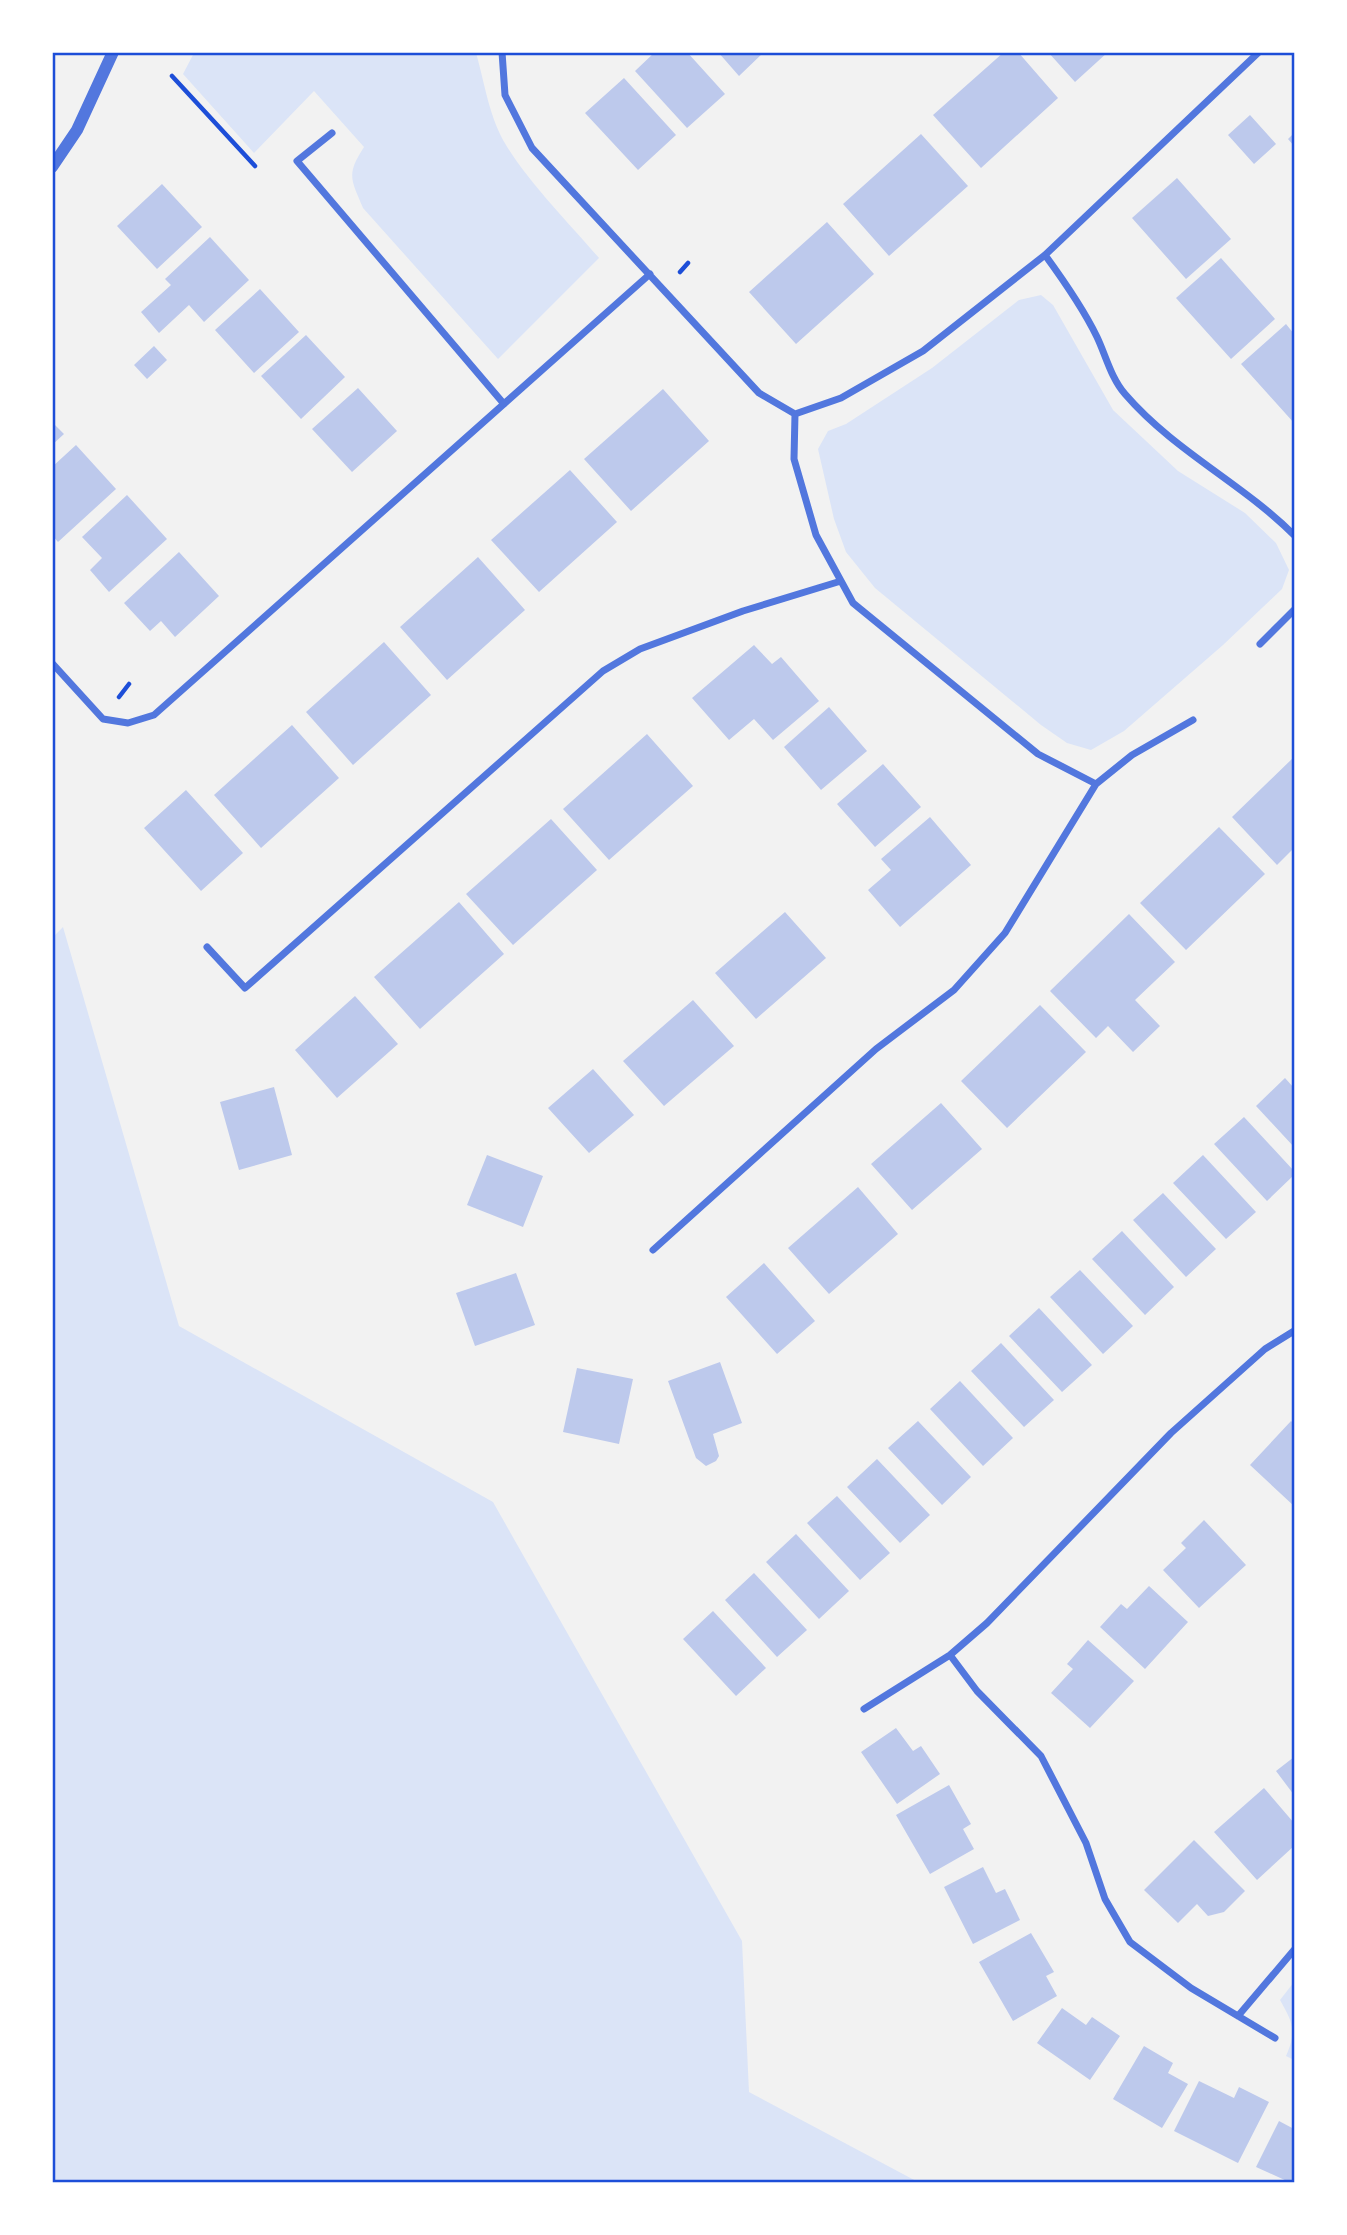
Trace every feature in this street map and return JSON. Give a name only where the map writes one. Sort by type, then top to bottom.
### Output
[{"type":"street","points":[[52,167],[77,130],[113,52]]},
{"type":"street","points":[[502,52],[505,95],[532,148],[759,393],[795,414],[841,398],[923,351],[1045,255],[1259,52]]},
{"type":"street","points":[[332,133],[297,161],[504,404]]},
{"type":"street","points":[[1045,255],[1071,291],[1123,392],[1159,430],[1269,509],[1294,535]]},
{"type":"street","points":[[52,663],[103,719],[128,723],[154,715],[650,274]]},
{"type":"street","points":[[795,414],[794,459],[816,535],[853,603],[1038,754],[1096,784]]},
{"type":"street","points":[[207,947],[245,988],[603,671],[640,649],[743,611],[841,582]]},
{"type":"street","points":[[1260,644],[1294,610]]},
{"type":"street","points":[[653,1250],[876,1049],[954,990],[1005,933],[1096,784],[1132,755],[1193,720]]},
{"type":"street","points":[[864,1709],[950,1655],[987,1623],[1171,1433],[1265,1349],[1294,1331]]},
{"type":"street","points":[[950,1655],[977,1690],[1041,1756],[1086,1843],[1105,1899],[1130,1942],[1191,1988],[1275,2038]]},
{"type":"street","points":[[1238,2016],[1294,1950]]},
{"type":"path","points":[[172,76],[255,166]]},
{"type":"path","points":[[680,273],[688,263]]},
{"type":"shaded area","points":[[194,53],[476,53],[491,112],[506,145],[538,189],[599,258],[498,359],[363,208],[352,177],[364,147],[314,91],[254,153],[183,74]]},
{"type":"shaded area","points":[[1041,295],[1053,305],[1113,410],[1178,471],[1245,513],[1276,543],[1289,570],[1282,589],[1223,645],[1124,731],[1091,750],[1067,743],[1041,725],[875,588],[846,552],[834,519],[818,449],[828,431],[846,424],[932,368],[1019,300]]},
{"type":"shaded area","points":[[63,927],[179,1326],[493,1502],[742,1941],[749,2092],[918,2182],[53,2182],[52,938]]},
{"type":"shaded area","points":[[1294,1982],[1294,2060],[1286,2056],[1292,2040],[1292,2027],[1280,2000]]},
{"type":"building","points":[[655,52],[687,52],[725,94],[687,128],[635,71]]},
{"type":"building","points":[[718,52],[764,52],[739,76]]},
{"type":"building","points":[[1004,52],[1018,52],[1058,98],[981,168],[933,115]]},
{"type":"building","points":[[1048,52],[1108,52],[1075,82]]},
{"type":"building","points":[[624,78],[676,135],[638,170],[585,113]]},
{"type":"building","points":[[1250,115],[1276,144],[1254,164],[1228,135]]},
{"type":"building","points":[[1294,133],[1294,146],[1288,139]]},
{"type":"building","points":[[921,134],[968,186],[889,256],[843,204]]},
{"type":"building","points":[[1177,178],[1231,239],[1186,279],[1132,218]]},
{"type":"building","points":[[162,184],[202,227],[157,269],[117,226]]},
{"type":"building","points":[[827,222],[874,274],[796,344],[749,292]]},
{"type":"building","points":[[210,237],[249,280],[204,322],[189,305],[159,333],[141,312],[171,285],[165,279]]},
{"type":"building","points":[[1221,258],[1275,319],[1231,359],[1176,298]]},
{"type":"building","points":[[260,289],[299,332],[254,373],[215,330]]},
{"type":"building","points":[[1286,324],[1294,334],[1294,423],[1241,364]]},
{"type":"building","points":[[306,335],[345,377],[301,419],[261,376]]},
{"type":"building","points":[[154,346],[167,360],[147,379],[134,365]]},
{"type":"building","points":[[358,388],[397,431],[352,472],[312,429]]},
{"type":"building","points":[[663,389],[709,441],[631,511],[584,459]]},
{"type":"building","points":[[52,422],[64,434],[52,445]]},
{"type":"building","points":[[76,445],[116,489],[58,542],[52,535],[52,467]]},
{"type":"building","points":[[570,470],[617,522],[539,592],[491,540]]},
{"type":"building","points":[[127,495],[167,539],[109,592],[90,570],[102,558],[82,537]]},
{"type":"building","points":[[179,552],[219,596],[175,637],[161,621],[150,631],[124,603]]},
{"type":"building","points":[[478,557],[525,610],[447,680],[400,627]]},
{"type":"building","points":[[384,642],[431,695],[353,765],[306,712]]},
{"type":"building","points":[[754,645],[772,664],[781,657],[819,701],[773,740],[754,719],[729,740],[692,698]]},
{"type":"building","points":[[829,707],[867,751],[821,790],[784,747]]},
{"type":"building","points":[[292,725],[339,778],[261,848],[214,795]]},
{"type":"building","points":[[647,734],[693,786],[609,860],[563,809]]},
{"type":"building","points":[[1294,757],[1294,848],[1277,865],[1232,817]]},
{"type":"building","points":[[883,764],[921,807],[875,847],[837,804]]},
{"type":"building","points":[[186,790],[243,853],[201,891],[144,828]]},
{"type":"building","points":[[930,817],[971,865],[900,927],[868,890],[891,870],[881,859]]},
{"type":"building","points":[[551,819],[597,870],[513,945],[466,894]]},
{"type":"building","points":[[1219,827],[1265,874],[1186,950],[1140,903]]},
{"type":"building","points":[[459,902],[504,954],[420,1029],[374,977]]},
{"type":"building","points":[[785,912],[826,958],[756,1019],[715,973]]},
{"type":"building","points":[[1129,914],[1175,962],[1135,1000],[1160,1026],[1133,1052],[1108,1026],[1096,1038],[1050,991]]},
{"type":"building","points":[[355,996],[398,1044],[337,1098],[295,1050]]},
{"type":"building","points":[[693,1000],[734,1046],[664,1106],[623,1061]]},
{"type":"building","points":[[1040,1005],[1086,1052],[1007,1128],[961,1081]]},
{"type":"building","points":[[593,1069],[634,1115],[589,1153],[548,1108]]},
{"type":"building","points":[[1285,1078],[1294,1088],[1294,1147],[1256,1106]]},
{"type":"building","points":[[274,1087],[292,1155],[239,1170],[220,1102]]},
{"type":"building","points":[[941,1103],[982,1149],[912,1210],[871,1164]]},
{"type":"building","points":[[1244,1117],[1294,1171],[1294,1175],[1267,1201],[1214,1144]]},
{"type":"building","points":[[487,1155],[543,1176],[523,1227],[467,1205]]},
{"type":"building","points":[[1203,1155],[1256,1212],[1226,1239],[1173,1183]]},
{"type":"building","points":[[858,1187],[898,1234],[829,1294],[788,1248]]},
{"type":"building","points":[[1163,1193],[1216,1249],[1186,1277],[1133,1220]]},
{"type":"building","points":[[1122,1231],[1174,1287],[1145,1315],[1092,1259]]},
{"type":"building","points":[[764,1263],[815,1321],[777,1354],[726,1297]]},
{"type":"building","points":[[1080,1270],[1133,1326],[1103,1354],[1050,1297]]},
{"type":"building","points":[[516,1273],[535,1325],[475,1346],[456,1293]]},
{"type":"building","points":[[1039,1308],[1092,1365],[1062,1392],[1009,1336]]},
{"type":"building","points":[[1001,1343],[1054,1400],[1024,1427],[971,1371]]},
{"type":"building","points":[[720,1362],[742,1423],[713,1434],[719,1456],[716,1461],[706,1466],[696,1458],[668,1381]]},
{"type":"building","points":[[577,1368],[633,1379],[619,1444],[563,1432]]},
{"type":"building","points":[[960,1381],[1013,1438],[983,1466],[930,1409]]},
{"type":"building","points":[[918,1421],[971,1477],[942,1505],[888,1448]]},
{"type":"building","points":[[1291,1421],[1294,1424],[1294,1506],[1250,1465]]},
{"type":"building","points":[[877,1459],[930,1515],[900,1543],[847,1487]]},
{"type":"building","points":[[837,1496],[890,1553],[860,1580],[807,1523]]},
{"type":"building","points":[[1204,1520],[1246,1565],[1199,1608],[1163,1570],[1186,1548],[1181,1543]]},
{"type":"building","points":[[796,1534],[849,1591],[819,1619],[766,1562]]},
{"type":"building","points":[[754,1573],[807,1630],[777,1657],[725,1600]]},
{"type":"building","points":[[1149,1586],[1188,1622],[1145,1669],[1100,1627],[1121,1604],[1127,1609]]},
{"type":"building","points":[[713,1611],[766,1668],[736,1696],[683,1639]]},
{"type":"building","points":[[1088,1640],[1134,1681],[1090,1728],[1051,1693],[1073,1669],[1067,1664]]},
{"type":"building","points":[[896,1728],[913,1751],[921,1746],[940,1774],[897,1804],[861,1752]]},
{"type":"building","points":[[1294,1757],[1294,1795],[1276,1771]]},
{"type":"building","points":[[949,1785],[971,1824],[963,1829],[974,1849],[930,1874],[896,1815]]},
{"type":"building","points":[[1264,1788],[1294,1823],[1294,1846],[1257,1880],[1214,1832]]},
{"type":"building","points":[[1194,1840],[1245,1891],[1224,1912],[1208,1916],[1197,1904],[1178,1923],[1144,1890]]},
{"type":"building","points":[[983,1867],[996,1893],[1005,1889],[1020,1920],[973,1944],[944,1887]]},
{"type":"building","points":[[1031,1933],[1054,1972],[1046,1976],[1057,1996],[1013,2021],[979,1962]]},
{"type":"building","points":[[1062,2008],[1086,2025],[1092,2017],[1120,2036],[1090,2080],[1037,2043]]},
{"type":"building","points":[[1144,2046],[1173,2063],[1168,2073],[1188,2084],[1162,2128],[1113,2099]]},
{"type":"building","points":[[1199,2081],[1234,2098],[1239,2087],[1269,2102],[1238,2163],[1174,2131]]},
{"type":"building","points":[[1279,2121],[1294,2129],[1294,2182],[1256,2167]]}]
